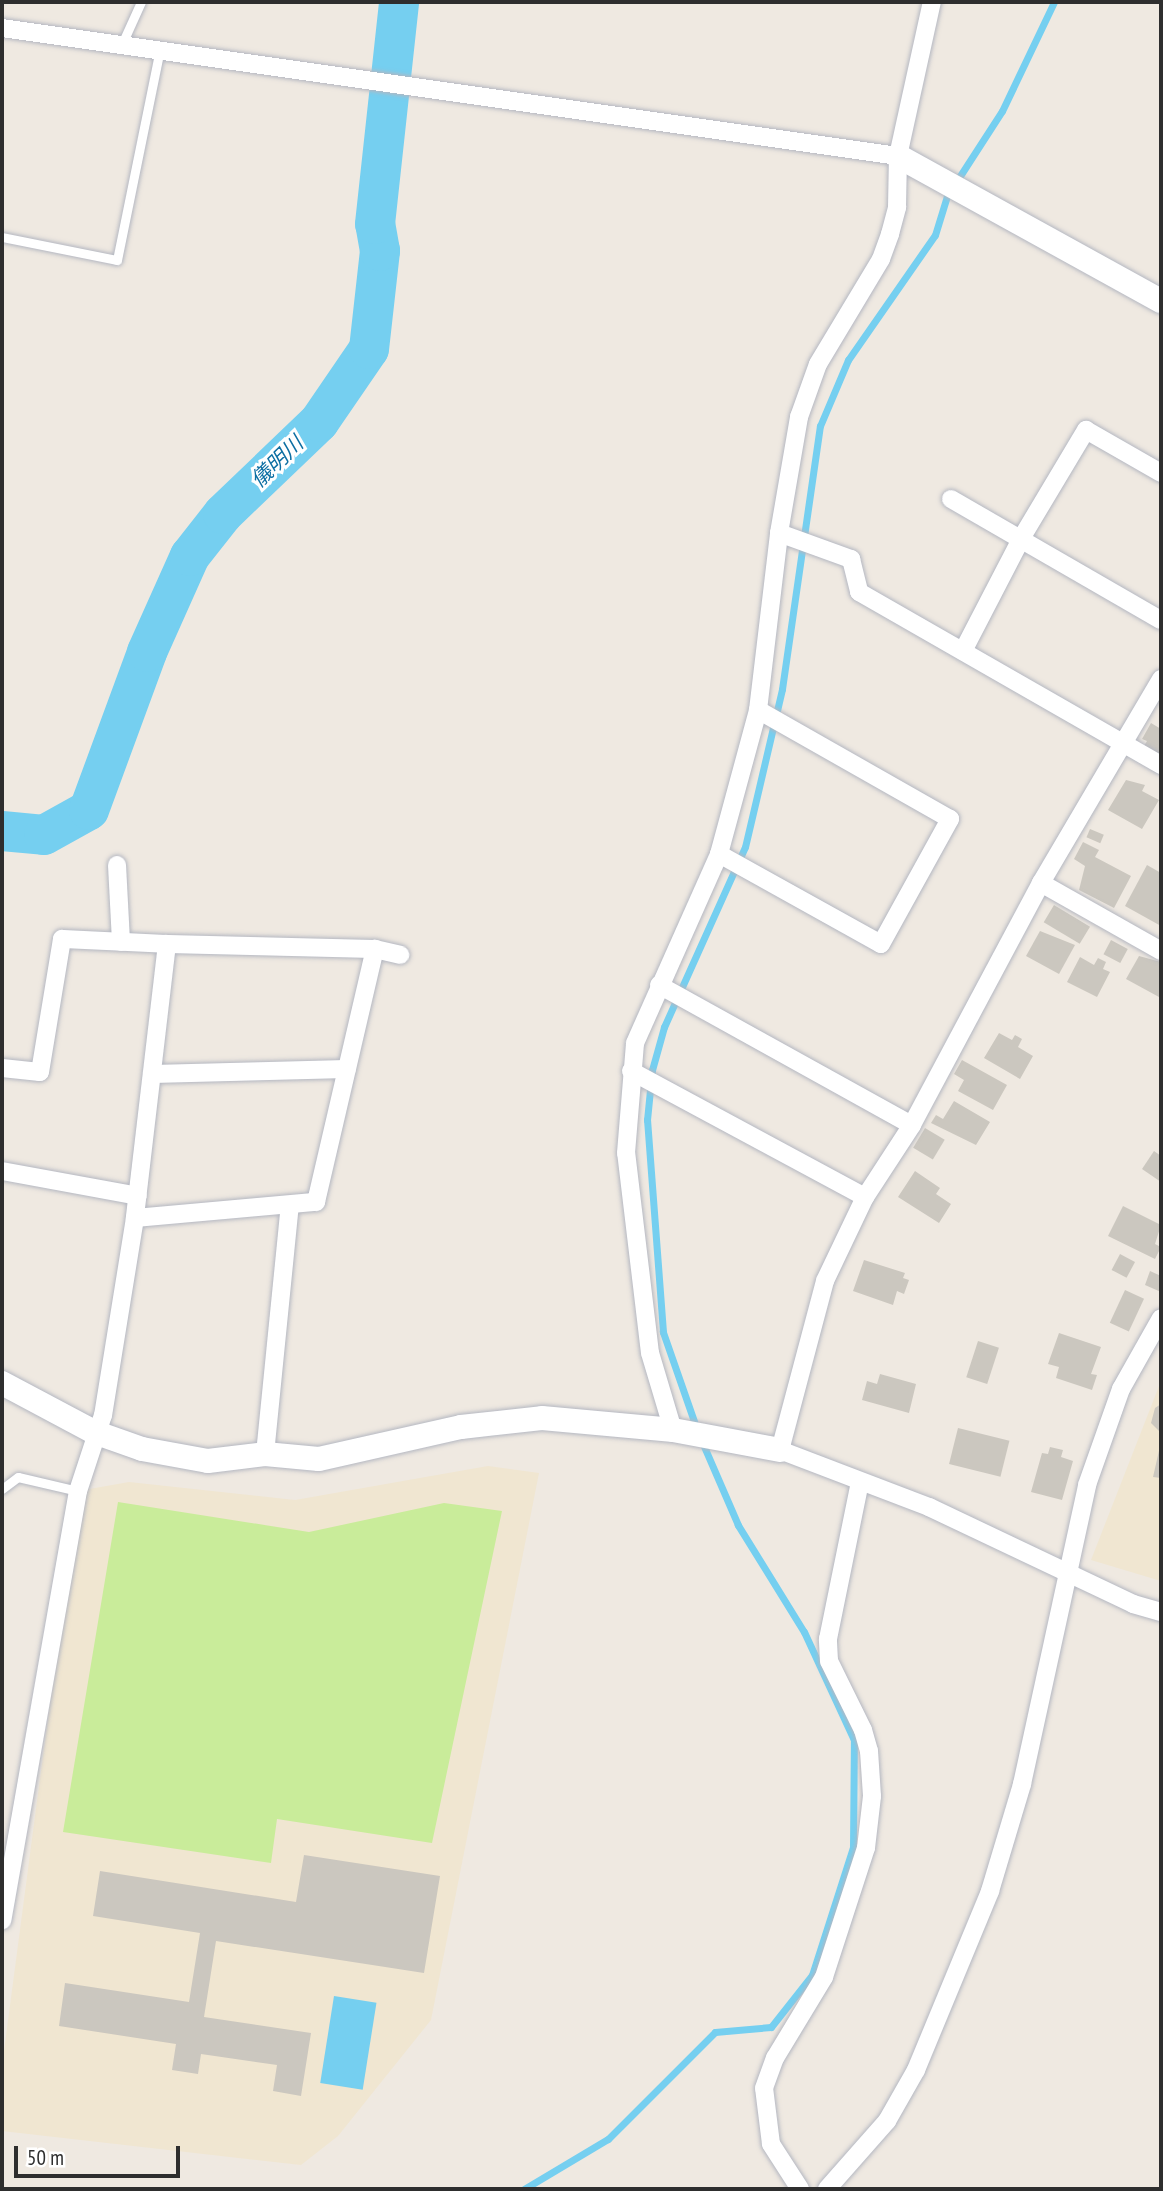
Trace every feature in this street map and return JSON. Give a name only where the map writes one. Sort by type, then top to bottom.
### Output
[{"type":"street","points":[[673,1430],[650,1353],[639,1282],[626,1153],[635,1043],[719,854],[758,710],[779,533],[799,417],[818,363],[881,259],[890,234],[897,206],[898,156],[932,2]]},
{"type":"street","points":[[2,28],[159,53],[360,76],[898,156],[1161,302]]},
{"type":"street","points":[[963,650],[1022,537],[1086,430],[1161,473]]},
{"type":"street","points":[[951,499],[1022,537],[1161,620]]},
{"type":"street","points":[[779,533],[851,559],[859,592],[1161,765]]},
{"type":"street","points":[[780,1450],[825,1281],[865,1196],[912,1125],[1041,883],[1126,744],[1161,679]]},
{"type":"street","points":[[719,854],[881,944],[950,819],[758,710]]},
{"type":"street","points":[[117,865],[121,942]]},
{"type":"street","points":[[1041,883],[1161,951]]},
{"type":"street","points":[[2,1068],[40,1072],[62,939],[375,949],[400,955]]},
{"type":"street","points":[[2,1920],[78,1491],[94,1432],[103,1415],[138,1196],[167,944]]},
{"type":"street","points":[[135,1218],[316,1202],[375,949]]},
{"type":"street","points":[[659,985],[912,1125]]},
{"type":"street","points":[[152,1074],[347,1069]]},
{"type":"street","points":[[631,1072],[865,1196]]},
{"type":"street","points":[[2,1171],[138,1196]]},
{"type":"street","points":[[265,1454],[290,1205]]},
{"type":"street","points":[[827,2189],[887,2121],[916,2070],[990,1891],[1022,1784],[1066,1571],[1087,1485],[1121,1389],[1161,1318]]},
{"type":"street","points":[[2,1383],[94,1432],[142,1449],[208,1461],[265,1454],[319,1459],[389,1441],[514,1419],[574,1418],[673,1430],[780,1450],[929,1507],[1161,1612]]},
{"type":"street","points":[[800,2189],[771,2144],[764,2088],[775,2058],[824,1977],[866,1848],[872,1796],[869,1751],[863,1730],[829,1661],[828,1639],[860,1482]]},
{"type":"lane","points":[[121,46],[141,2]]},
{"type":"lane","points":[[2,237],[117,260],[159,53]]},
{"type":"lane","points":[[2,1489],[18,1477],[78,1491]]},
{"type":"shaded area","points":[[1161,1381],[1161,1581],[1091,1560]]},
{"type":"shaded area","points":[[488,1466],[539,1473],[431,2020],[338,2136],[301,2165],[2,2131],[2,2066],[78,1491],[129,1482],[295,1500]]},
{"type":"green space","points":[[118,1502],[309,1532],[444,1503],[502,1511],[432,1843],[277,1819],[271,1863],[63,1832]]},
{"type":"water","points":[[334,1996],[376,2003],[363,2090],[320,2083]]},
{"type":"building","points":[[1151,723],[1161,729],[1161,757],[1144,746],[1147,741],[1142,739]]},
{"type":"building","points":[[1126,780],[1145,785],[1142,791],[1159,800],[1142,829],[1108,810]]},
{"type":"building","points":[[1090,829],[1104,835],[1100,843],[1086,837]]},
{"type":"building","points":[[1083,842],[1099,850],[1095,857],[1131,876],[1114,908],[1079,890],[1085,866],[1074,859]]},
{"type":"building","points":[[1147,865],[1161,873],[1161,926],[1125,906]]},
{"type":"building","points":[[1054,905],[1090,927],[1080,944],[1044,922]]},
{"type":"building","points":[[1040,931],[1075,945],[1059,974],[1026,956]]},
{"type":"building","points":[[1111,940],[1128,949],[1120,963],[1103,954]]},
{"type":"building","points":[[1139,956],[1161,962],[1159,997],[1126,979]]},
{"type":"building","points":[[1080,957],[1094,965],[1098,958],[1106,962],[1103,969],[1110,972],[1097,997],[1067,982]]},
{"type":"building","points":[[999,1033],[1012,1040],[1015,1035],[1022,1039],[1018,1047],[1033,1056],[1020,1079],[984,1058]]},
{"type":"building","points":[[962,1060],[1007,1085],[993,1110],[958,1091],[964,1080],[954,1074]]},
{"type":"building","points":[[954,1101],[990,1122],[976,1145],[931,1123],[936,1115],[943,1119]]},
{"type":"building","points":[[925,1128],[945,1140],[933,1160],[913,1148]]},
{"type":"building","points":[[1154,1151],[1161,1156],[1161,1182],[1142,1169]]},
{"type":"building","points":[[915,1171],[940,1188],[936,1194],[951,1204],[939,1223],[898,1197]]},
{"type":"building","points":[[1123,1206],[1161,1225],[1155,1244],[1161,1247],[1155,1259],[1108,1236]]},
{"type":"building","points":[[1120,1254],[1135,1262],[1127,1278],[1112,1270]]},
{"type":"building","points":[[864,1260],[905,1273],[903,1278],[909,1280],[904,1294],[897,1291],[893,1305],[853,1291]]},
{"type":"building","points":[[1150,1271],[1161,1276],[1161,1292],[1145,1285]]},
{"type":"building","points":[[1125,1290],[1144,1299],[1129,1332],[1110,1323]]},
{"type":"building","points":[[1059,1333],[1101,1347],[1091,1374],[1097,1375],[1092,1390],[1056,1378],[1059,1367],[1048,1364]]},
{"type":"building","points":[[978,1341],[999,1348],[987,1384],[966,1377]]},
{"type":"building","points":[[880,1374],[916,1384],[909,1413],[862,1400],[867,1381],[877,1384]]},
{"type":"building","points":[[1161,1404],[1161,1433],[1151,1423],[1155,1408]]},
{"type":"building","points":[[958,1428],[1009,1441],[1000,1477],[949,1464]]},
{"type":"building","points":[[1161,1442],[1161,1478],[1153,1477]]},
{"type":"building","points":[[1050,1447],[1063,1450],[1061,1457],[1073,1461],[1062,1500],[1031,1492],[1042,1453],[1048,1454]]},
{"type":"building","points":[[304,1855],[440,1876],[424,1973],[216,1941],[204,2017],[311,2033],[301,2096],[273,2091],[277,2065],[201,2054],[198,2074],[172,2070],[176,2044],[59,2026],[65,1983],[189,2002],[200,1933],[93,1916],[100,1871],[296,1902]]},
{"type":"waterway","name":"儀明川","points":[[2,831],[44,835],[89,810],[147,652],[190,556],[223,514],[319,422],[369,349],[380,251],[375,224],[399,2]]},
{"type":"waterway","points":[[696,1427],[663,1332],[647,1120],[652,1070],[664,1027],[745,847],[782,689],[820,426],[848,360],[935,235],[947,196],[1002,111],[1054,2]]},
{"type":"waterway","points":[[524,2189],[608,2139],[715,2032],[771,2027],[812,1975],[853,1847],[854,1740],[804,1632],[738,1525],[702,1442]]}]
